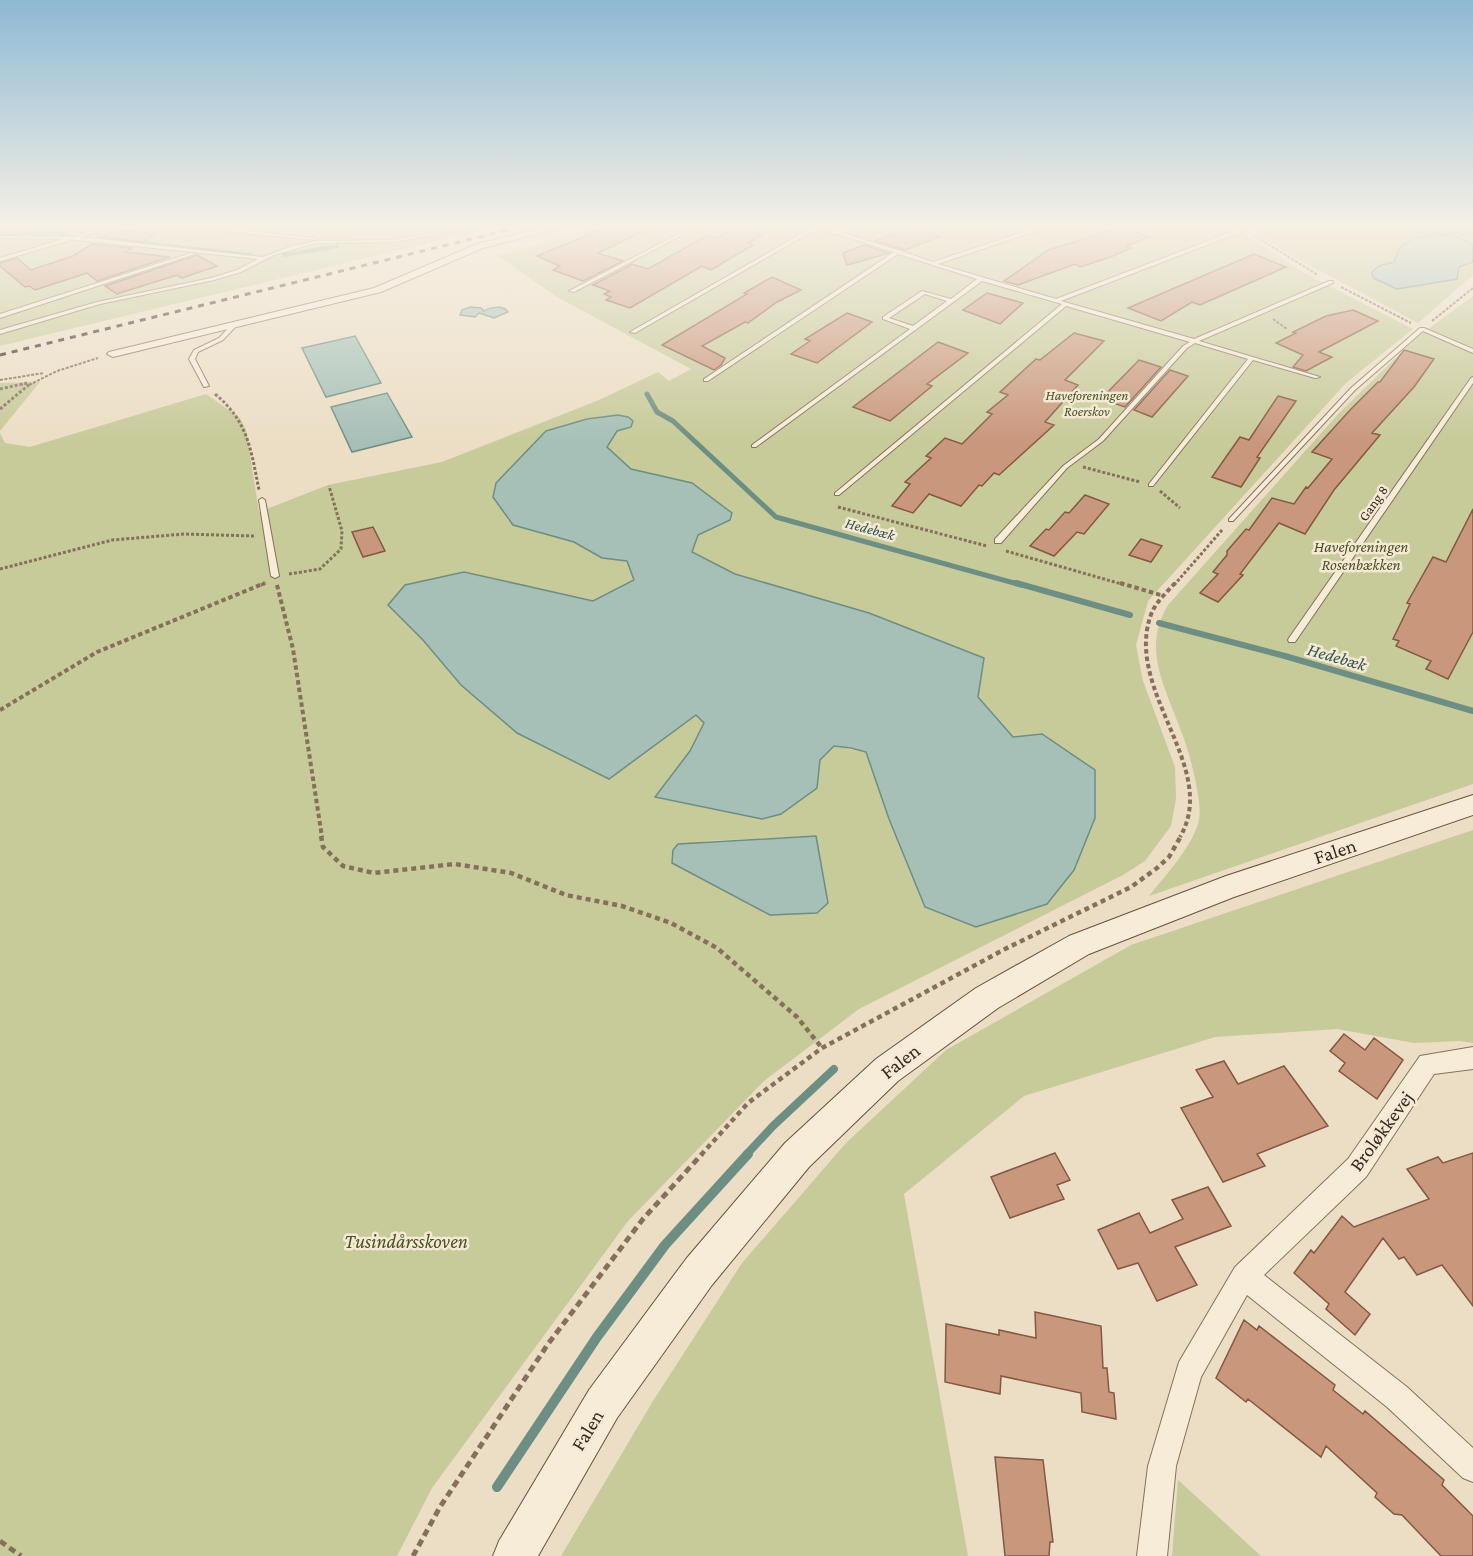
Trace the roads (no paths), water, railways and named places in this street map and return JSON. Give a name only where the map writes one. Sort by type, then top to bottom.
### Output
[{"type":"street","points":[[114,354],[341,299]]},
{"type":"street","name":"Falen","points":[[514,1556],[603,1404],[699,1272],[797,1155],[887,1070],[987,998],[1079,945],[1226,888],[1473,805]]},
{"type":"street","name":"Broløkkevej","points":[[1152,1556],[1162,1466],[1189,1372],[1244,1276],[1357,1168],[1428,1064],[1473,1058]]},
{"type":"street","points":[[1244,1276],[1396,1397],[1473,1468]]},
{"type":"lane","points":[[0,316],[54,299]]},
{"type":"lane","points":[[0,332],[120,299]]},
{"type":"lane","points":[[633,332],[691,299]]},
{"type":"lane","points":[[706,380],[828,299]]},
{"type":"lane","points":[[912,328],[885,318],[914,299]]},
{"type":"lane","points":[[945,299],[952,301]]},
{"type":"lane","points":[[754,446],[955,299]]},
{"type":"lane","points":[[1048,299],[1317,377]]},
{"type":"lane","points":[[1056,301],[1062,299]]},
{"type":"lane","points":[[998,542],[1071,462],[1101,440],[1193,341],[1292,299]]},
{"type":"lane","points":[[837,494],[1065,304]]},
{"type":"lane","points":[[206,386],[192,359],[196,351],[221,339],[235,324]]},
{"type":"lane","points":[[1231,520],[1353,389],[1422,328],[1473,351]]},
{"type":"lane","points":[[1151,485],[1252,358]]},
{"type":"lane","name":"Gang 8","points":[[1292,640],[1473,380]]},
{"type":"lane","points":[[262,500],[266,536],[275,576]]},
{"type":"water","points":[[470,307],[481,308],[484,311],[500,308],[508,312],[494,318],[479,313],[475,317],[460,315],[462,310]]},
{"type":"water","points":[[355,336],[381,383],[326,397],[302,348]]},
{"type":"water","points":[[387,393],[412,437],[352,452],[331,407]]},
{"type":"water","points":[[618,415],[628,417],[633,421],[631,427],[617,431],[607,447],[631,469],[692,483],[732,513],[730,520],[698,535],[692,552],[735,574],[869,613],[984,658],[978,697],[1013,737],[1042,734],[1095,770],[1095,818],[1074,870],[1047,904],[976,927],[925,907],[889,819],[866,752],[834,746],[820,760],[817,788],[781,814],[762,819],[655,797],[690,751],[704,723],[696,715],[609,779],[517,733],[461,685],[423,640],[388,605],[405,585],[464,572],[593,601],[634,580],[627,561],[602,558],[574,542],[513,525],[493,497],[496,483],[546,431],[587,419]]},
{"type":"water","points":[[816,836],[828,903],[817,913],[770,915],[672,863],[673,850],[678,844]]},
{"type":"waterway","name":"Hedebæk","points":[[647,394],[657,412],[673,421],[776,517],[1021,585]]},
{"type":"waterway","name":"Hedebæk","points":[[1016,583],[1130,615]]},
{"type":"waterway","name":"Hedebæk","points":[[1159,623],[1285,656],[1473,711]]},
{"type":"waterway","points":[[746,1155],[773,1126],[834,1069]]},
{"type":"waterway","points":[[497,1487],[597,1337],[665,1245],[748,1154]]},
{"type":"railway","points":[[0,355],[229,299]]},
{"type":"park label","name":"Haveforeningen Roerskov","points":[[1087,403]]},
{"type":"park label","name":"Haveforeningen Rosenbækken","points":[[1361,555]]},
{"type":"park label","name":"Tusindårsskoven","points":[[406,1241]]}]
